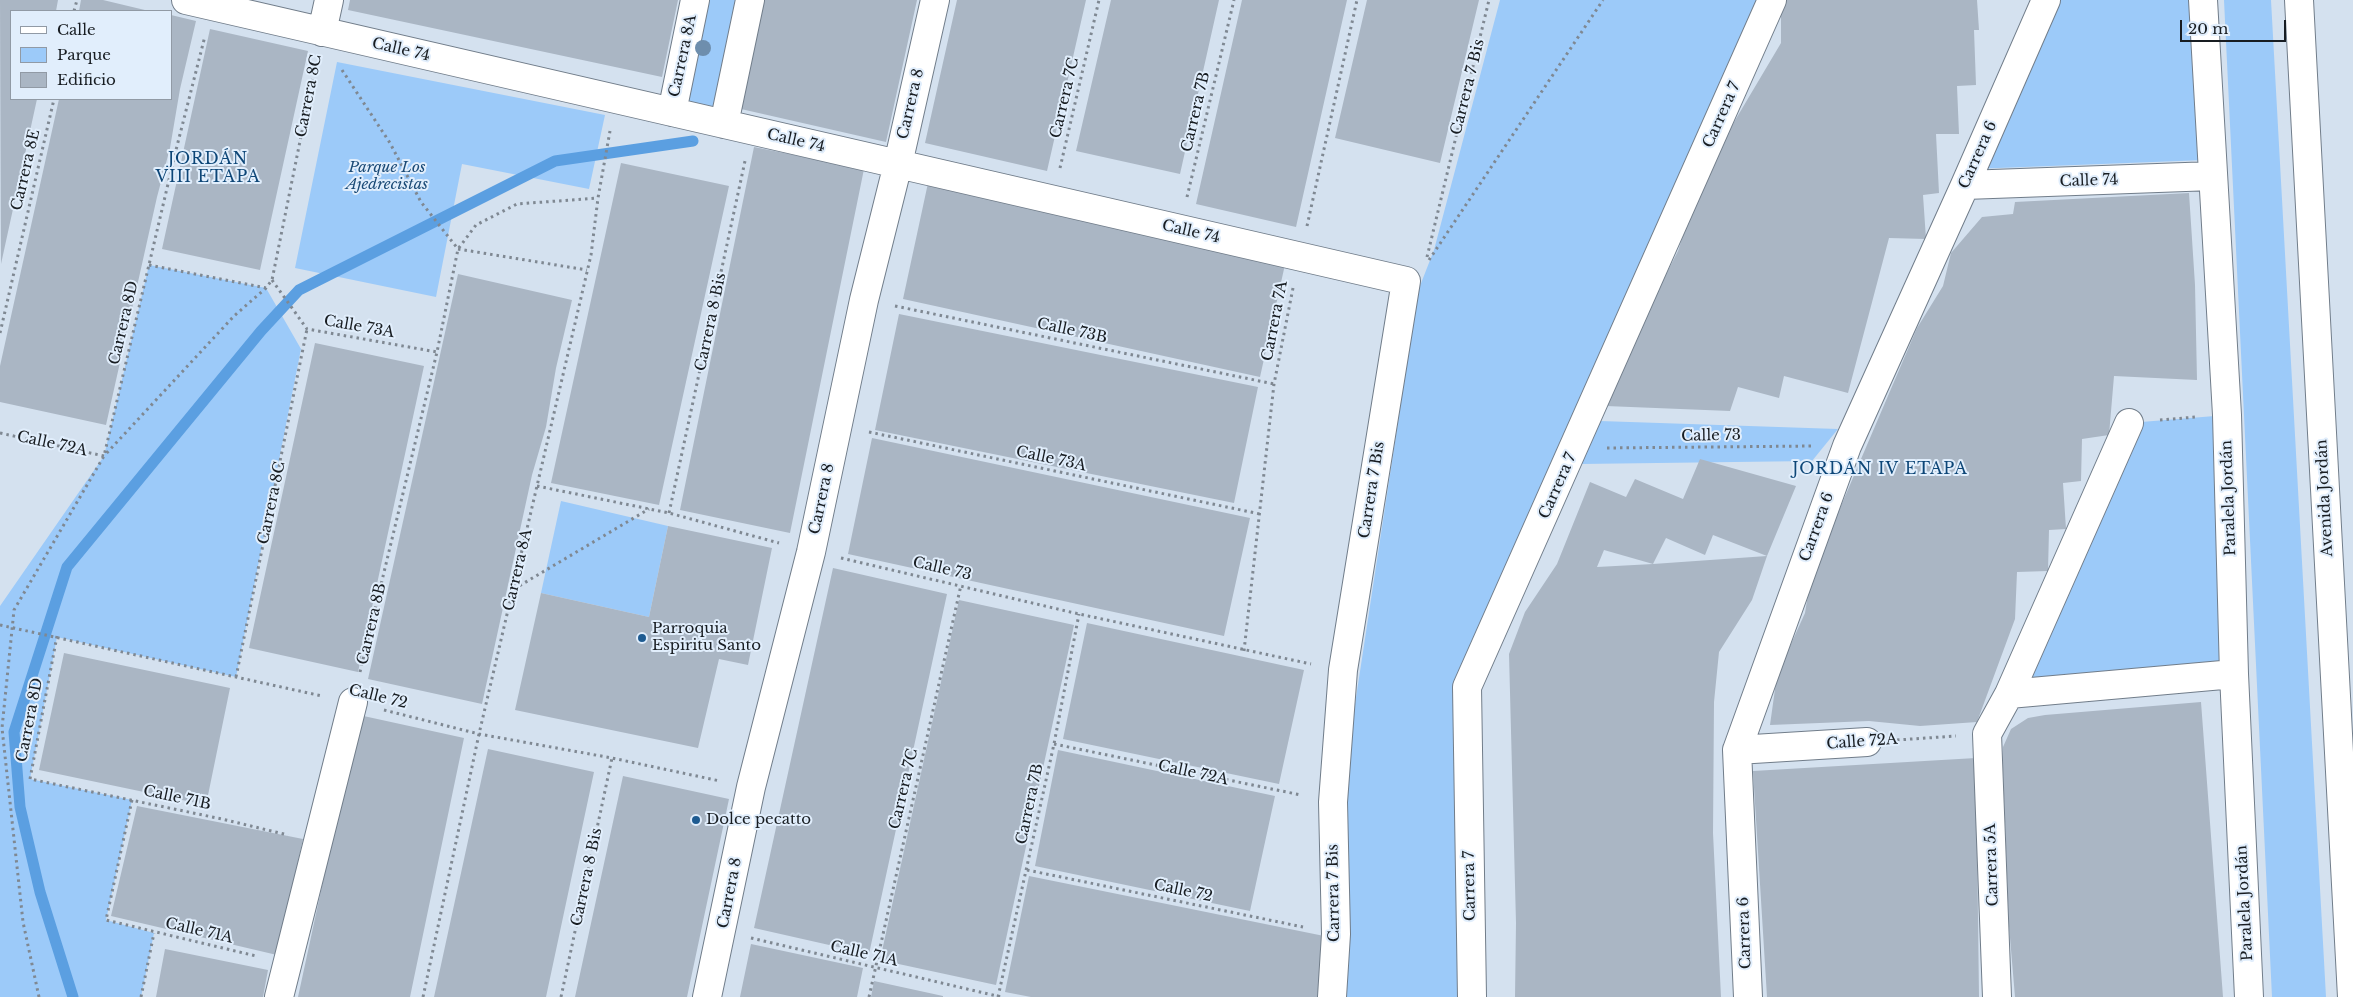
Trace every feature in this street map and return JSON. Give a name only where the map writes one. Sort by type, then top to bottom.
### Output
[{"type":"street","name":"Calle 74","points":[[186,0],[1300,257],[1416,273]]},
{"type":"street","points":[[322,32],[329,0]]},
{"type":"street","name":"Carrera 8A","points":[[672,112],[695,0]]},
{"type":"street","points":[[724,124],[750,0]]},
{"type":"street","name":"Carrera 8","points":[[707,997],[750,787],[811,552],[864,300],[898,164],[934,0]]},
{"type":"street","name":"Carrera 7","points":[[1472,997],[1468,687],[1575,449],[1772,0]]},
{"type":"street","name":"Carrera 6","points":[[1748,997],[1737,750],[1846,446],[1965,185],[2046,0]]},
{"type":"street","name":"Paralela Jordán","points":[[2203,0],[2227,415],[2234,674],[2249,997]]},
{"type":"street","name":"Avenida Jordán","points":[[2299,0],[2352,997]]},
{"type":"street","name":"Calle 74","points":[[1965,185],[2213,176]]},
{"type":"street","name":"Carrera 7 Bis","points":[[1332,997],[1336,934],[1332,802],[1343,670],[1416,273]]},
{"type":"street","points":[[1987,734],[2009,694],[2129,423]]},
{"type":"street","points":[[2009,694],[2234,674]]},
{"type":"street","points":[[280,997],[353,702]]},
{"type":"street","name":"Carrera 5A","points":[[1987,734],[1997,997]]},
{"type":"street","name":"Calle 72A","points":[[1737,750],[1867,742]]},
{"type":"path","name":"Carrera 7C","points":[[1053,200],[1099,0]]},
{"type":"path","name":"Carrera 7B","points":[[1180,230],[1234,0]]},
{"type":"path","name":"Carrera 7A","points":[[1244,651],[1274,384],[1300,257],[1358,0]]},
{"type":"path","name":"Carrera 7 Bis","points":[[1416,273],[1489,0]]},
{"type":"path","points":[[1416,273],[1603,0]]},
{"type":"path","name":"Carrera 8D","points":[[39,997],[23,922],[2,728],[11,627],[14,610],[104,456],[176,150],[213,6]]},
{"type":"path","points":[[322,32],[337,62],[390,143],[428,210],[458,249],[586,270]]},
{"type":"path","name":"Carrera 8C","points":[[272,280],[322,32]]},
{"type":"path","name":"Carrera 8E","points":[[0,333],[54,100]]},
{"type":"path","name":"Carrera 8 Bis","points":[[669,512],[752,131]]},
{"type":"path","name":"Carrera 8A","points":[[423,997],[479,734],[591,255],[598,198],[609,142]]},
{"type":"path","points":[[458,249],[476,225],[517,204],[598,198]]},
{"type":"path","name":"Carrera 8B","points":[[353,702],[436,352],[458,249]]},
{"type":"path","points":[[149,266],[266,288]]},
{"type":"path","points":[[104,456],[234,316],[266,288],[272,280]]},
{"type":"path","name":"Calle 73A","points":[[272,280],[308,329],[436,352]]},
{"type":"path","name":"Calle 73B","points":[[864,300],[1274,384]]},
{"type":"path","name":"Carrera 8C","points":[[236,677],[308,329]]},
{"type":"path","points":[[2129,423],[2227,415]]},
{"type":"path","name":"Calle 73A","points":[[838,426],[1260,514]]},
{"type":"path","name":"Calle 72A","points":[[0,433],[104,456]]},
{"type":"path","name":"Calle 73","points":[[1575,449],[1846,446]]},
{"type":"path","name":"Calle 73","points":[[537,486],[669,512],[811,552],[961,585],[1079,614],[1244,651],[1343,670]]},
{"type":"path","points":[[513,590],[649,509]]},
{"type":"path","name":"Carrera 7C","points":[[869,997],[961,585]]},
{"type":"path","name":"Carrera 7B","points":[[999,997],[1054,744],[1079,614]]},
{"type":"path","name":"Calle 72","points":[[0,625],[353,702],[479,734],[612,758],[750,787]]},
{"type":"path","name":"Carrera 8D","points":[[30,779],[57,636]]},
{"type":"path","name":"Calle 72A","points":[[1867,742],[1987,734]]},
{"type":"path","name":"Calle 72A","points":[[1054,744],[1332,802]]},
{"type":"path","name":"Carrera 8 Bis","points":[[561,997],[612,758]]},
{"type":"path","name":"Calle 71B","points":[[30,779],[318,842]]},
{"type":"path","name":"Calle 71A","points":[[132,800],[106,920],[154,933],[288,963]]},
{"type":"path","name":"Calle 72","points":[[1027,870],[1336,934]]},
{"type":"path","name":"Calle 71A","points":[[722,931],[999,997]]},
{"type":"path","points":[[141,997],[154,933]]},
{"type":"green space","points":[[695,0],[750,0],[724,124],[672,112]]},
{"type":"green space","points":[[1500,0],[1765,0],[1461,687],[1464,997],[1341,997],[1350,737],[1418,291],[1434,250]]},
{"type":"green space","points":[[2042,0],[2193,0],[2205,160],[1972,169]]},
{"type":"green space","points":[[2224,0],[2271,0],[2326,997],[2272,997]]},
{"type":"green space","name":"Parque Los Ajedrecistas","points":[[337,62],[605,115],[589,189],[462,164],[436,297],[295,268]]},
{"type":"green space","points":[[149,265],[266,288],[301,349],[236,677],[57,637],[30,779],[132,800],[106,920],[154,933],[141,997],[0,997],[0,606],[104,456]]},
{"type":"green space","points":[[2227,415],[2234,674],[2009,694],[2129,423]]},
{"type":"green space","points":[[1600,421],[1838,429],[1812,461],[1580,464]]},
{"type":"green space","points":[[561,501],[668,526],[649,617],[541,593]]},
{"type":"building","points":[[0,0],[58,0],[56,10],[10,10],[10,100],[37,100],[1,264]]},
{"type":"building","points":[[81,0],[103,0],[145,10],[79,10]]},
{"type":"building","points":[[350,0],[678,0],[662,77],[348,10]]},
{"type":"building","points":[[763,0],[917,0],[886,142],[741,109]]},
{"type":"building","points":[[957,0],[1086,0],[1047,171],[925,143]]},
{"type":"building","points":[[1111,0],[1219,0],[1180,174],[1076,151]]},
{"type":"building","points":[[1242,0],[1347,0],[1296,227],[1196,204]]},
{"type":"building","points":[[1367,0],[1479,0],[1440,163],[1335,138]]},
{"type":"building","points":[[1781,0],[1977,0],[1979,30],[1974,30],[1976,85],[1957,86],[1959,134],[1936,134],[1939,193],[1923,195],[1926,239],[1889,238],[1848,393],[1784,376],[1779,398],[1738,387],[1730,411],[1606,406],[1653,300],[1678,251],[1692,208],[1721,144],[1781,43]]},
{"type":"building","points":[[172,15],[196,21],[180,89],[170,148],[157,197],[106,425],[0,402],[0,366],[59,100],[172,100]]},
{"type":"building","points":[[210,29],[308,51],[260,270],[162,249]]},
{"type":"building","points":[[754,147],[864,169],[790,533],[680,510]]},
{"type":"building","points":[[621,163],[729,186],[659,505],[551,483]]},
{"type":"building","points":[[928,183],[1286,260],[1260,377],[903,299]]},
{"type":"building","points":[[2189,193],[2195,285],[2197,380],[2114,376],[2109,435],[2082,439],[2081,481],[2063,483],[2066,529],[2049,530],[2048,571],[2017,572],[2015,619],[1977,722],[1920,726],[1869,721],[1770,725],[1777,675],[1805,613],[1811,576],[1917,328],[1943,286],[1951,253],[1982,217],[2013,214],[2015,202]]},
{"type":"building","points":[[458,274],[572,300],[556,368],[546,427],[532,475],[482,704],[368,679]]},
{"type":"building","points":[[899,314],[1258,387],[1234,503],[875,430]]},
{"type":"building","points":[[315,343],[424,366],[358,672],[249,648]]},
{"type":"building","points":[[872,438],[1250,518],[1224,636],[848,554]]},
{"type":"building","points":[[1700,459],[1796,486],[1767,556],[1752,600],[1719,652],[1714,702],[1713,833],[1721,997],[1515,997],[1516,923],[1509,654],[1525,612],[1557,564],[1590,482],[1626,497],[1635,479],[1683,499]],"holes":[[[1713,535],[1767,556],[1653,564],[1666,538],[1705,555]],[[1604,550],[1653,564],[1597,567]]]},
{"type":"building","name":"Parroquia Espiritu Santo","points":[[668,526],[772,548],[748,665],[719,659],[698,748],[515,710],[541,593],[649,617]]},
{"type":"building","points":[[833,568],[947,594],[869,954],[754,928]]},
{"type":"building","points":[[959,600],[1074,625],[996,985],[880,960]]},
{"type":"building","points":[[1087,623],[1304,670],[1279,784],[1063,739]]},
{"type":"building","points":[[64,653],[230,688],[206,805],[39,770]]},
{"type":"building","points":[[2201,702],[2223,997],[2015,997],[2009,926],[2003,769],[2003,747],[2011,729],[2028,718],[2045,715]]},
{"type":"building","points":[[359,715],[464,738],[410,997],[298,997]]},
{"type":"building","points":[[488,749],[594,772],[546,997],[434,997]]},
{"type":"building","points":[[1058,750],[1275,796],[1250,911],[1035,866]]},
{"type":"building","points":[[1976,758],[1979,997],[1767,997],[1753,771]]},
{"type":"building","points":[[623,776],[729,799],[687,997],[575,997]]},
{"type":"building","points":[[137,806],[303,839],[277,955],[111,916]]},
{"type":"building","points":[[1029,876],[1329,937],[1317,997],[1031,997],[1005,992]]},
{"type":"building","points":[[751,944],[863,968],[857,997],[740,997]]},
{"type":"building","points":[[165,949],[268,970],[263,997],[156,997]]},
{"type":"building","points":[[874,981],[943,996],[943,997],[871,997]]},
{"type":"waterway","points":[[73,997],[40,892],[20,807],[14,732],[67,567],[261,331],[299,290],[555,161],[693,141]]},
{"type":"place","name":"Parroquia Espiritu Santo","points":[[642,638]]},
{"type":"place","name":"Dolce pecatto","points":[[696,820]]},
{"type":"district","name":"JORDÁN VIII ETAPA","points":[[208,168]]},
{"type":"district","name":"JORDÁN IV ETAPA","points":[[1880,469]]}]
